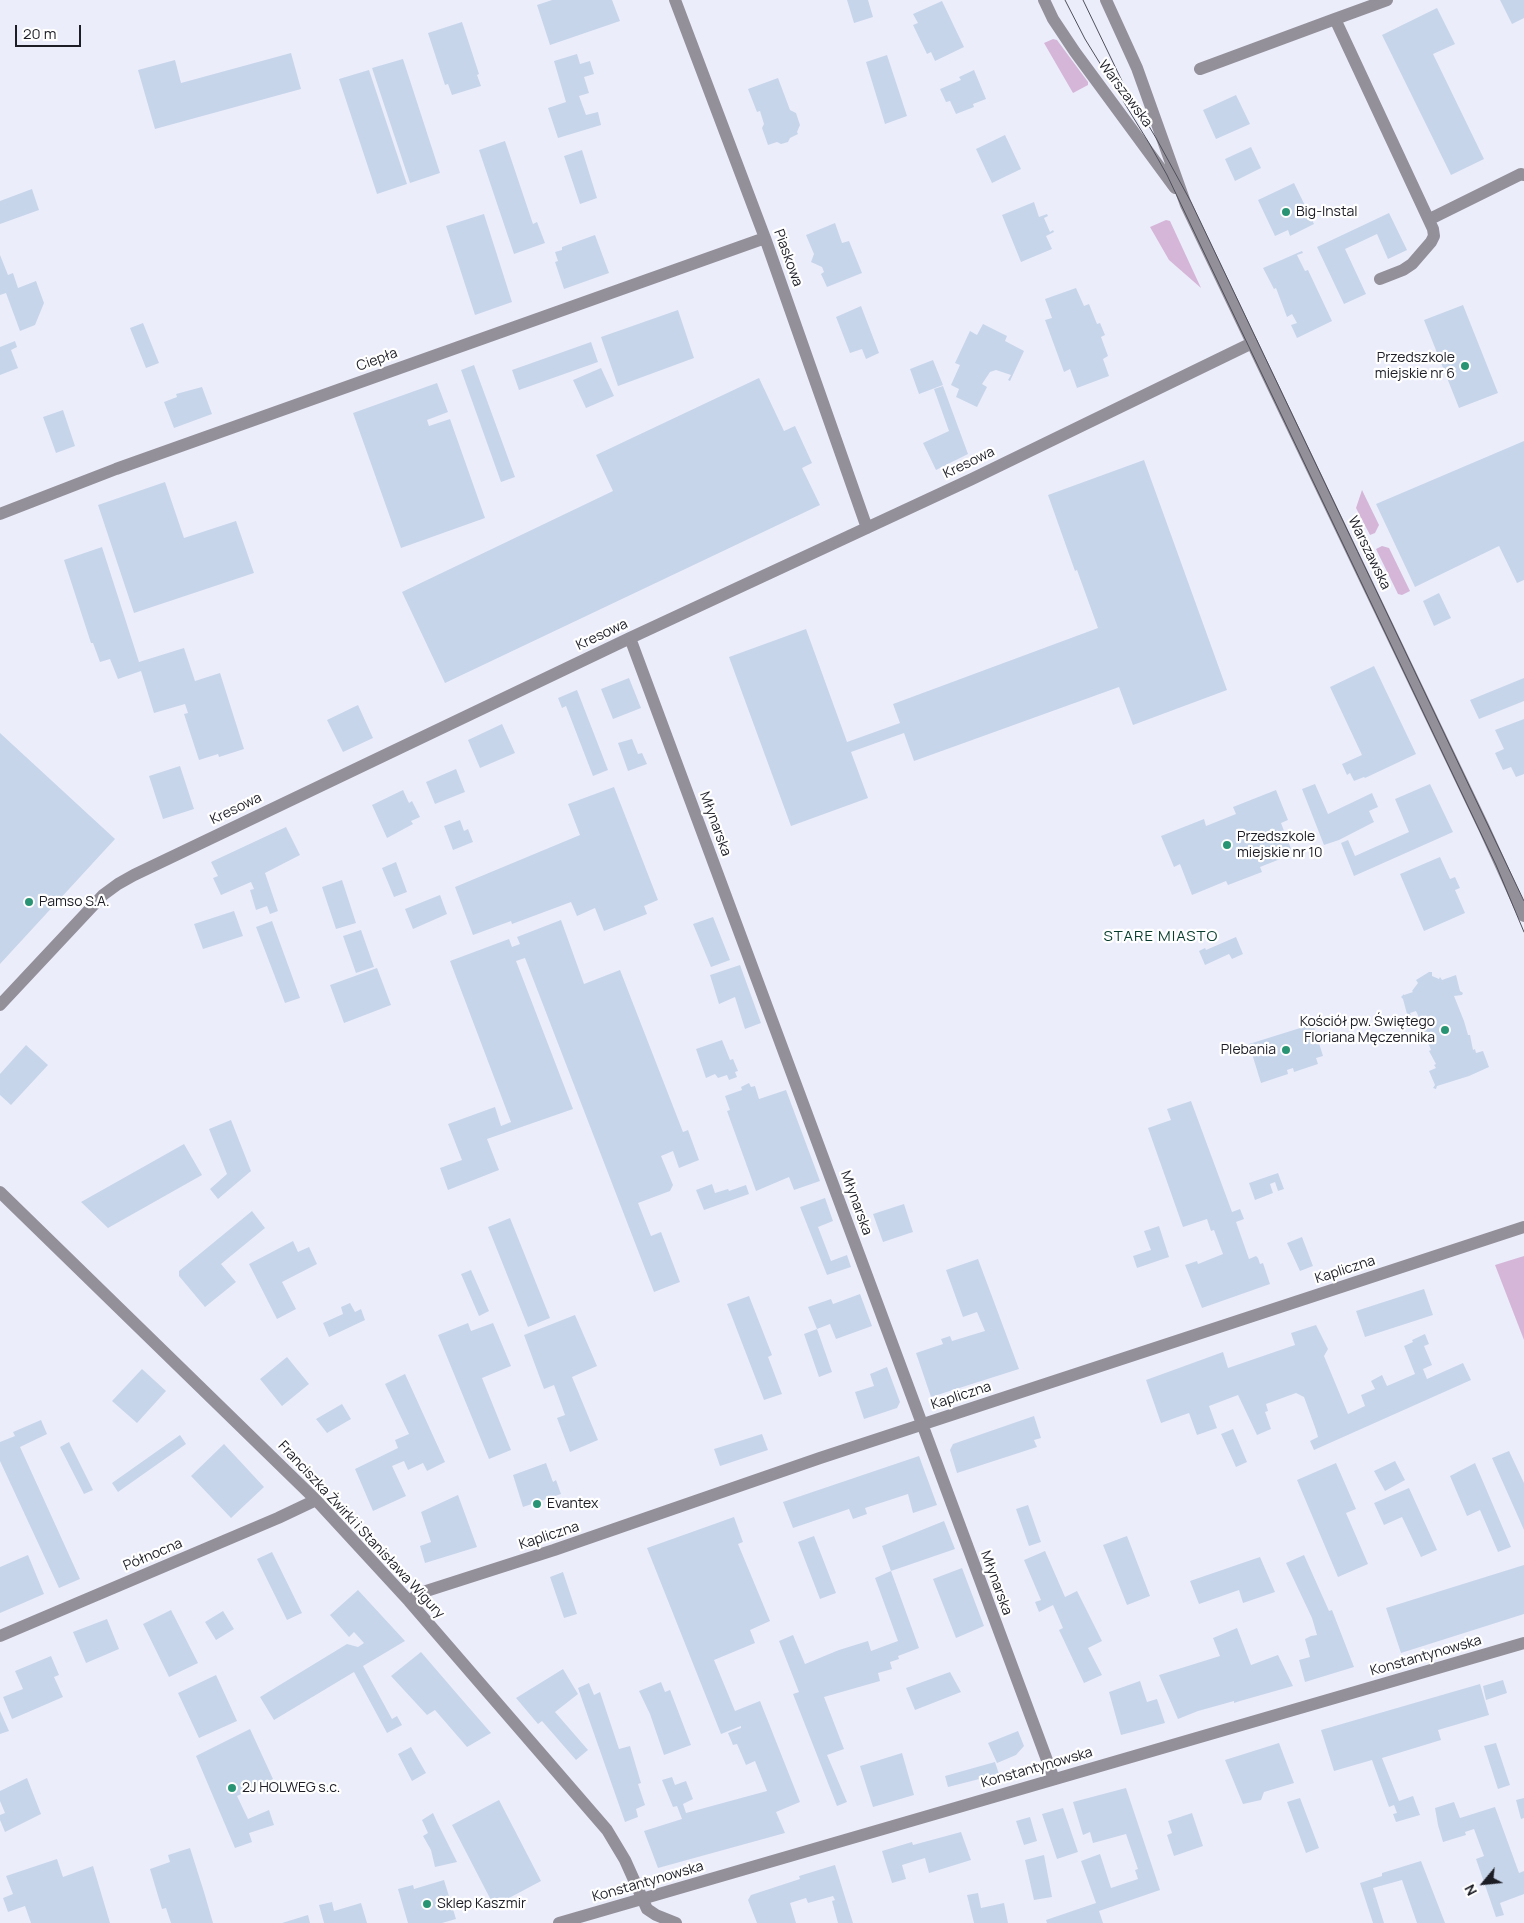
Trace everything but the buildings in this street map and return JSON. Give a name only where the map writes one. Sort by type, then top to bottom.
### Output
[{"type":"street","name":"Piaskowa","points":[[675,0],[765,238],[867,528]]},
{"type":"street","name":"Warszawska","points":[[1044,0],[1053,19],[1186,204]]},
{"type":"street","name":"Warszawska","points":[[1106,0],[1136,68],[1186,204],[1524,916]]},
{"type":"street","points":[[1200,69],[1387,0]]},
{"type":"street","points":[[1335,19],[1430,218],[1434,236],[1412,264],[1403,270],[1380,279]]},
{"type":"street","points":[[1430,218],[1521,174],[1524,175]]},
{"type":"street","name":"Ciepła","points":[[0,514],[116,469],[765,238]]},
{"type":"street","name":"Kresowa","points":[[0,1005],[104,895],[118,884],[630,638],[981,474],[1252,343]]},
{"type":"street","name":"Młynarska","points":[[630,638],[1054,1779]]},
{"type":"street","name":"Franciszka Żwirki i Stanisława Wigury","points":[[0,1192],[316,1500],[409,1601],[606,1830],[625,1860],[642,1899]]},
{"type":"street","name":"Kapliczna","points":[[409,1601],[420,1593],[554,1550],[820,1458],[1524,1227]]},
{"type":"street","name":"Północna","points":[[0,1636],[278,1518],[316,1500]]},
{"type":"street","name":"Konstantynowska","points":[[559,1923],[1524,1643]]},
{"type":"street","points":[[642,1899],[652,1912],[676,1923]]},
{"type":"shaded area","points":[[1053,39],[1057,40],[1088,82],[1088,85],[1073,93],[1044,43]]},
{"type":"shaded area","points":[[1166,220],[1170,221],[1201,288],[1169,260],[1150,227]]},
{"type":"shaded area","points":[[1362,490],[1379,525],[1375,533],[1370,535],[1356,508]]},
{"type":"shaded area","points":[[1382,546],[1389,548],[1410,591],[1402,595],[1398,594],[1376,549]]},
{"type":"shaded area","points":[[1524,1256],[1524,1340],[1495,1265]]},
{"type":"tram line","points":[[1065,0],[1085,39],[1167,175],[1496,865],[1524,932]]},
{"type":"tram line","points":[[1083,0],[1122,81],[1191,202],[1524,901]]},
{"type":"place","name":"Big-Instal","points":[[1286,212]]},
{"type":"place","name":"Przedszkole miejskie nr 6","points":[[1465,366]]},
{"type":"place","name":"Przedszkole miejskie nr 10","points":[[1227,845]]},
{"type":"place","name":"Pamso S.A.","points":[[29,902]]},
{"type":"place","name":"Kościół pw. Świętego Floriana Męczennika","points":[[1445,1030]]},
{"type":"place","name":"Plebania","points":[[1286,1050]]},
{"type":"place","name":"Evantex","points":[[537,1504]]},
{"type":"place","name":"2J HOLWEG s.c.","points":[[232,1788]]},
{"type":"place","name":"Sklep Kaszmir","points":[[427,1904]]},
{"type":"district","name":"STARE MIASTO","points":[[1161,937]]}]
